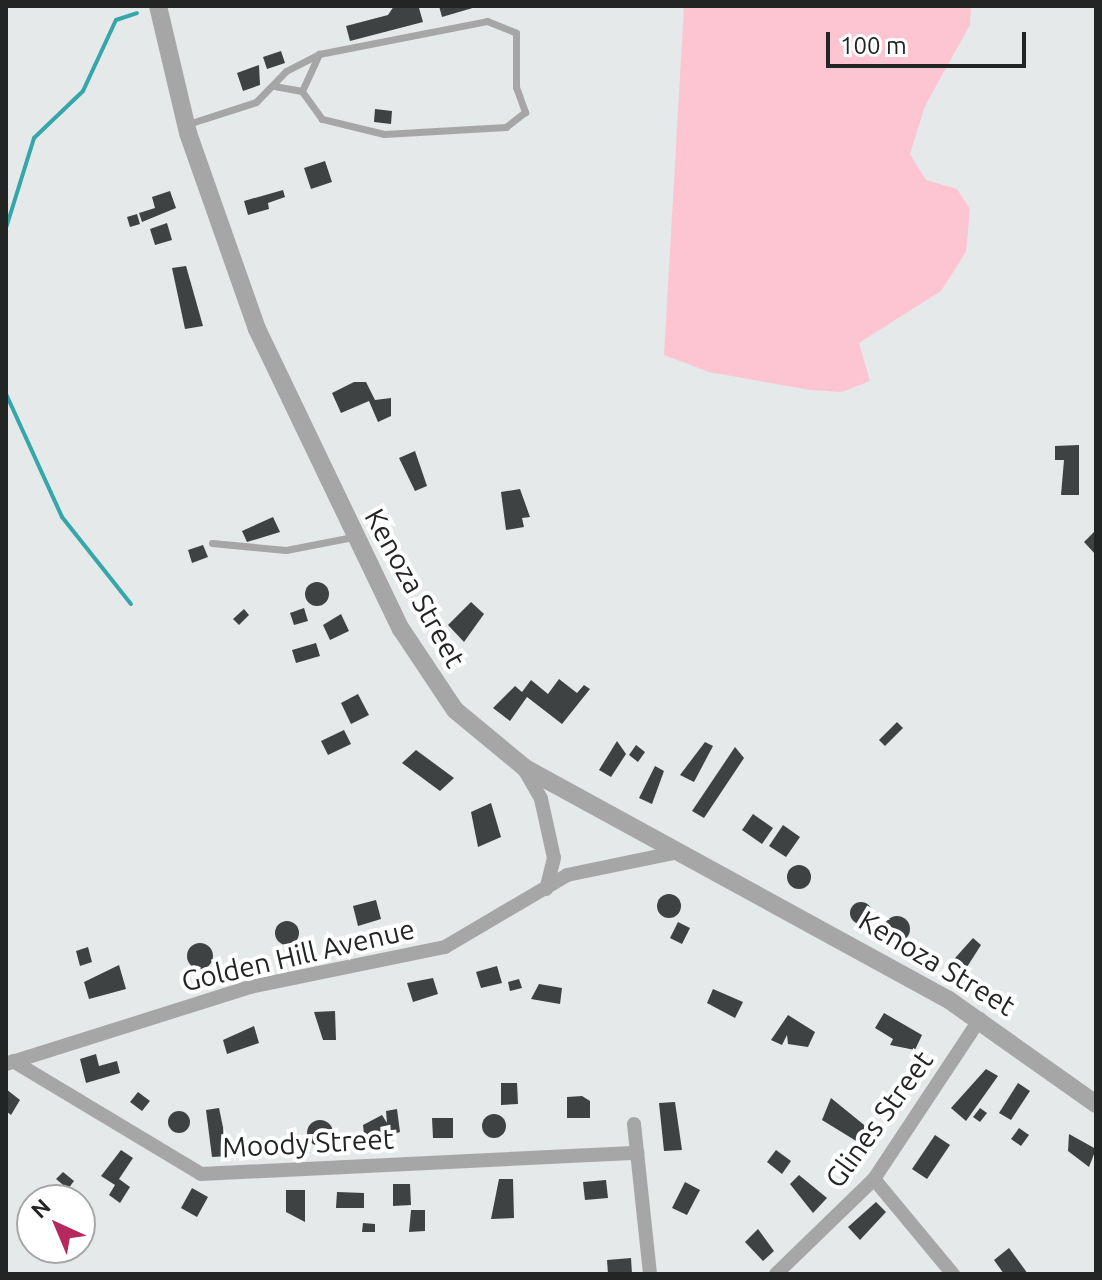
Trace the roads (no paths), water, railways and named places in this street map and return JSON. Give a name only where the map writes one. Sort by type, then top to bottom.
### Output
[{"type":"street","name":"Kenoza Street","points":[[158,6],[186,125],[257,329],[353,537],[422,667],[463,719],[521,765],[980,1019],[1096,1104]]},
{"type":"street","points":[[521,765],[541,799],[554,858],[546,889]]},
{"type":"street","name":"Golden Hill Avenue","points":[[9,1062],[250,987],[445,947],[546,889],[591,868],[678,852]]},
{"type":"street","name":"Glines Street","points":[[776,1274],[874,1179],[980,1019]]},
{"type":"street","name":"Moody Street","points":[[9,1062],[201,1174],[637,1153]]},
{"type":"street","points":[[634,1124],[650,1274]]},
{"type":"street","points":[[874,1179],[953,1274]]},
{"type":"lane","points":[[186,125],[256,102],[275,86],[319,54],[426,30],[501,25],[516,33],[516,87],[525,112],[506,127],[384,134],[322,119],[302,91],[275,86]]},
{"type":"lane","points":[[302,91],[319,54]]},
{"type":"lane","points":[[212,543],[286,550],[353,537]]},
{"type":"waterway","points":[[6,228],[34,138],[83,91],[116,20],[137,13]]},
{"type":"waterway","points":[[6,394],[62,517],[131,604]]}]
